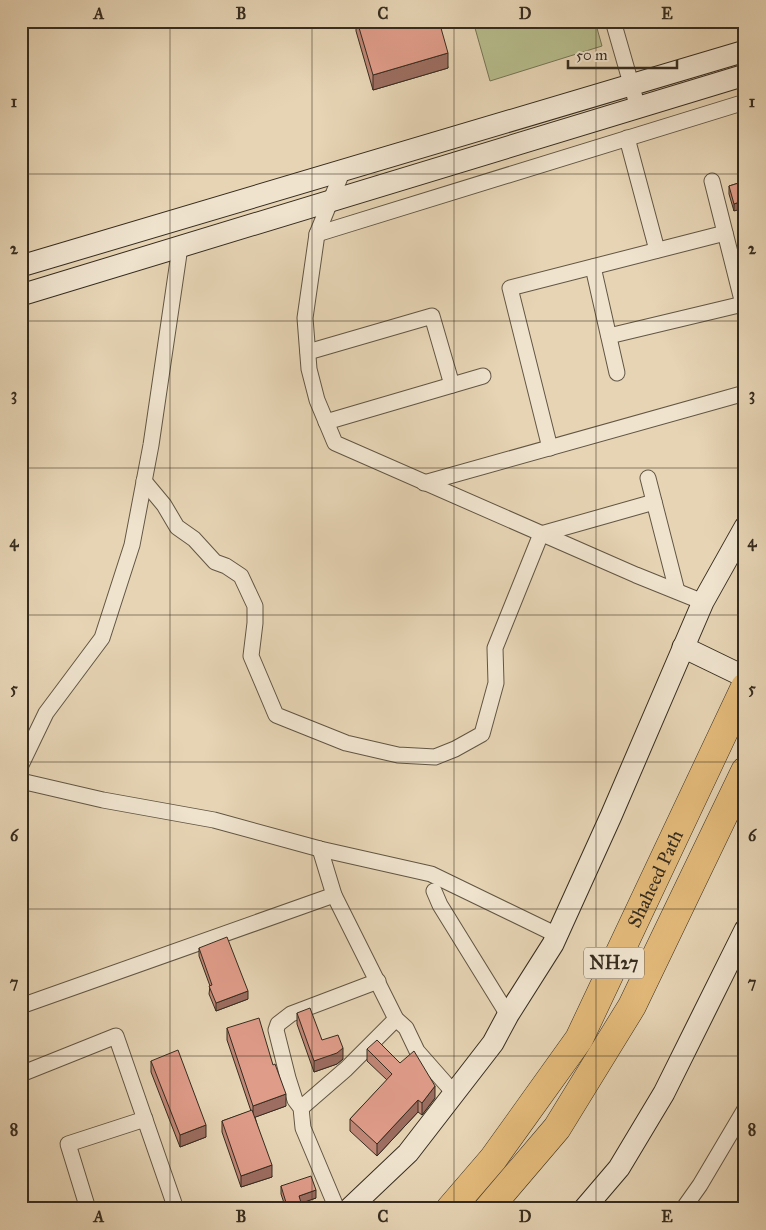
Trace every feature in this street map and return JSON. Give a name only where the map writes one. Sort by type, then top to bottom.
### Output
[{"type":"highway","name":"Shaheed Path","points":[[450,1209],[493,1158],[578,1039],[744,686]]},
{"type":"highway","name":"Shaheed Path","points":[[488,1209],[556,1128],[632,1006],[745,771]]},
{"type":"street","points":[[613,21],[638,108]]},
{"type":"street","points":[[21,266],[745,51]]},
{"type":"street","points":[[21,295],[745,75]]},
{"type":"street","points":[[317,234],[745,102]]},
{"type":"street","points":[[627,138],[657,250]]},
{"type":"street","points":[[343,170],[317,234],[305,318],[309,369],[317,400],[335,443],[541,534],[703,602]]},
{"type":"street","points":[[609,336],[744,308],[712,182]]},
{"type":"street","points":[[218,207],[226,233]]},
{"type":"street","points":[[550,448],[510,288],[725,233]]},
{"type":"street","points":[[21,765],[46,713],[102,638],[132,545],[151,445],[180,247]]},
{"type":"street","points":[[593,267],[617,373]]},
{"type":"street","points":[[308,352],[432,316],[452,385]]},
{"type":"street","points":[[326,422],[483,376]]},
{"type":"street","points":[[424,483],[745,393]]},
{"type":"street","points":[[648,478],[677,591]]},
{"type":"street","points":[[144,481],[164,505],[177,527],[194,539],[215,562],[226,566],[241,576],[255,606],[251,656],[276,715],[346,743],[398,755],[435,757],[455,749],[482,734],[496,683],[495,648],[541,534]]},
{"type":"street","points":[[541,534],[654,502]]},
{"type":"street","points":[[349,1209],[408,1153],[493,1043],[557,935],[611,816],[703,602],[745,527]]},
{"type":"street","points":[[684,647],[744,686]]},
{"type":"street","points":[[21,781],[104,800],[214,820],[320,849],[431,874],[557,935]]},
{"type":"street","points":[[320,849],[334,895],[396,1019],[406,1028],[417,1051],[454,1093]]},
{"type":"street","points":[[434,891],[440,905],[508,1015]]},
{"type":"street","points":[[21,1006],[334,895]]},
{"type":"street","points":[[588,1208],[619,1168],[664,1093],[745,930]]},
{"type":"street","points":[[337,1209],[302,1128],[301,1108],[295,1100],[279,1048],[276,1030],[278,1024],[291,1014],[378,981]]},
{"type":"street","points":[[301,1108],[346,1069],[396,1019]]},
{"type":"street","points":[[21,1074],[116,1036],[176,1209]]},
{"type":"street","points":[[683,1209],[700,1185],[745,1109]]},
{"type":"street","points":[[88,1209],[68,1144],[145,1119]]},
{"type":"green space","points":[[473,21],[595,21],[602,46],[490,81]]},
{"type":"building","points":[[357,21],[439,21],[448,53],[373,75]]},
{"type":"building","points":[[745,181],[745,200],[734,204],[729,186]]},
{"type":"building","points":[[745,225],[745,246],[744,247],[738,227]]},
{"type":"building","points":[[227,937],[248,991],[216,1003],[209,986],[212,985],[199,948]]},
{"type":"building","points":[[310,1008],[322,1040],[338,1035],[343,1048],[337,1053],[314,1061],[297,1013]]},
{"type":"building","points":[[259,1018],[273,1065],[275,1064],[286,1094],[253,1106],[227,1028]]},
{"type":"building","points":[[377,1040],[400,1063],[414,1051],[435,1086],[422,1103],[418,1100],[377,1144],[350,1119],[392,1074],[367,1049]]},
{"type":"building","points":[[178,1050],[206,1125],[180,1135],[151,1061]]},
{"type":"building","points":[[252,1110],[272,1165],[241,1176],[222,1121]]},
{"type":"building","points":[[311,1176],[316,1190],[299,1196],[303,1209],[288,1209],[281,1186]]}]
